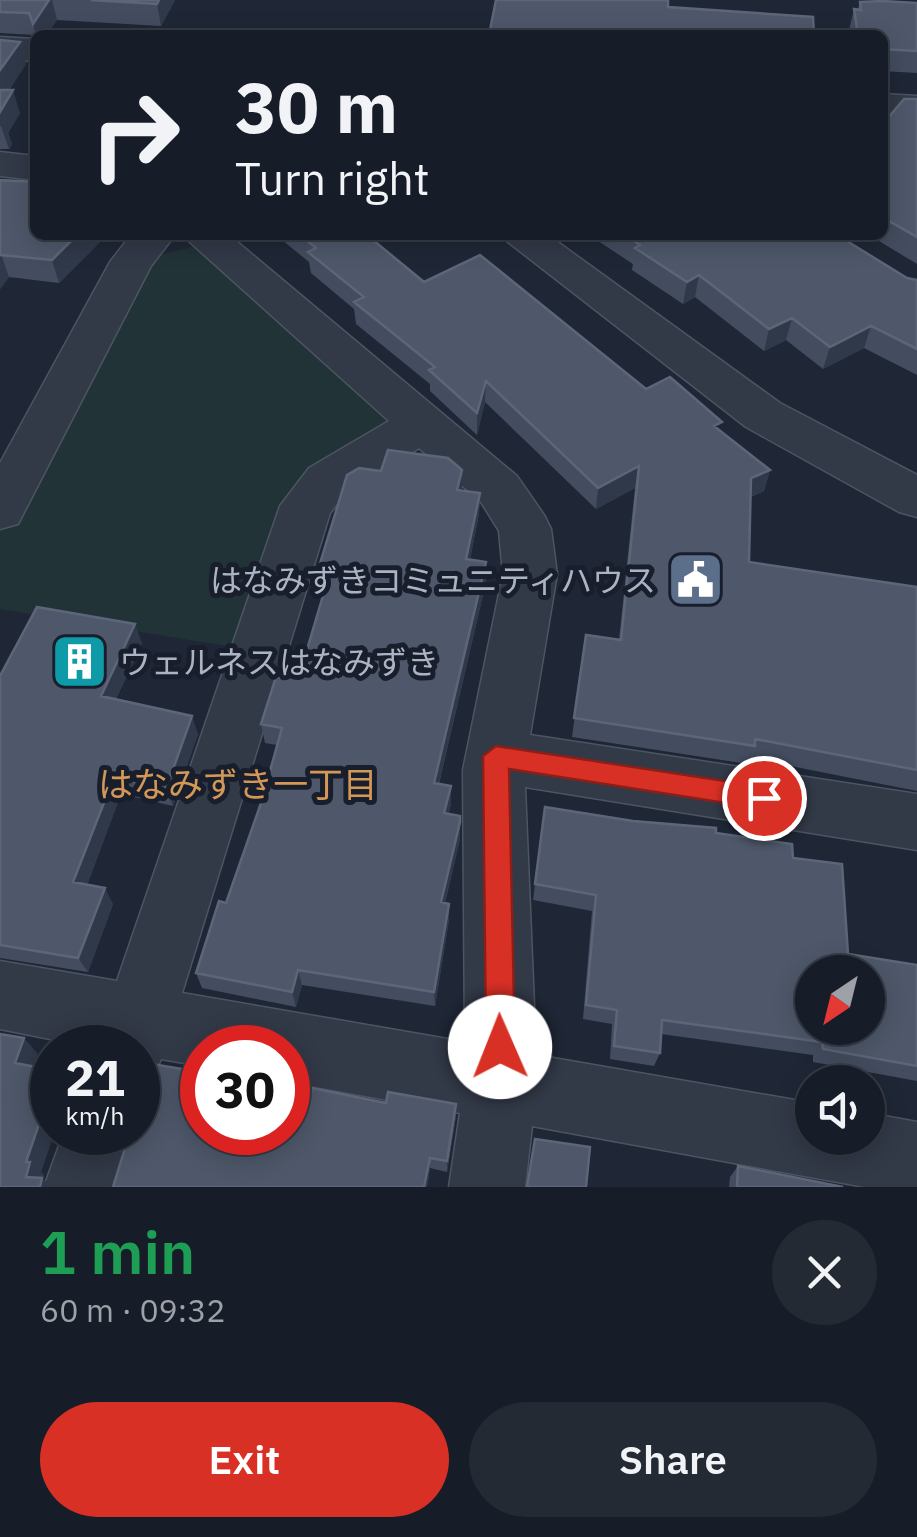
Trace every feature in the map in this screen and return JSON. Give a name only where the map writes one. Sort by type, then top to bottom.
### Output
[{"type":"street","points":[[0,48],[30,50]]},
{"type":"street","points":[[888,106],[917,108]]},
{"type":"street","points":[[0,164],[30,167]]},
{"type":"street","points":[[0,510],[132,262],[150,240]]},
{"type":"street","points":[[210,240],[499,489],[526,529],[530,574],[496,756],[501,1081],[487,1187]]},
{"type":"street","points":[[527,240],[763,414],[823,451],[917,498]]},
{"type":"street","points":[[137,1025],[306,506],[327,481],[425,422]]},
{"type":"street","points":[[496,756],[917,822]]},
{"type":"street","points":[[0,996],[100,1025]]},
{"type":"street","points":[[160,1038],[501,1081],[905,1167]]},
{"type":"street","points":[[82,1187],[92,1155]]},
{"type":"shaded area","points":[[216,241],[425,422],[327,481],[258,651],[0,609],[0,511],[132,262]]},
{"type":"building","points":[[0,0],[49,0],[33,24],[29,13],[0,12]]},
{"type":"building","points":[[91,0],[159,0],[157,4]]},
{"type":"building","points":[[496,0],[668,0],[668,7],[813,17],[814,30],[490,30]]},
{"type":"building","points":[[860,2],[917,3],[917,51],[888,49],[888,30],[857,30],[854,9],[861,10]]},
{"type":"building","points":[[0,40],[20,42],[0,70]]},
{"type":"building","points":[[0,90],[13,90],[0,112]]},
{"type":"building","points":[[904,99],[917,99],[917,237],[888,220],[888,118]]},
{"type":"building","points":[[0,180],[30,182],[30,240],[72,240],[52,260],[0,255]]},
{"type":"building","points":[[306,240],[373,240],[424,282],[480,255],[646,389],[670,377],[722,422],[714,426],[770,470],[751,478],[749,562],[917,587],[917,770],[755,739],[755,746],[574,718],[586,635],[621,640],[639,466],[598,488],[486,381],[477,413],[429,370],[435,367],[354,302],[364,297],[308,252],[316,248]]},
{"type":"building","points":[[632,240],[845,240],[907,278],[917,280],[917,349],[871,326],[830,347],[792,318],[769,329],[699,275],[687,282],[635,248],[640,245]]},
{"type":"building","points":[[388,450],[448,458],[462,470],[457,490],[480,493],[466,559],[486,562],[434,783],[451,786],[444,813],[460,816],[460,822],[441,902],[449,904],[434,992],[298,970],[292,992],[196,973],[219,901],[226,903],[261,803],[282,728],[261,724],[276,677],[288,679],[293,661],[303,663],[330,572],[318,570],[347,475],[359,468],[381,471]]},
{"type":"building","points":[[37,607],[135,624],[101,696],[192,716],[166,789],[114,777],[73,882],[105,888],[78,958],[0,945],[0,676]]},
{"type":"building","points":[[545,807],[633,821],[716,828],[716,833],[792,844],[793,858],[842,864],[848,954],[854,955],[795,955],[795,1038],[662,1020],[660,1053],[614,1046],[617,1010],[586,1005],[596,895],[535,884]]},
{"type":"building","points":[[885,960],[917,965],[917,1066],[823,1049],[822,1045],[885,1045]]},
{"type":"building","points":[[0,1034],[24,1038],[15,1063],[30,1066],[30,1150],[26,1162],[30,1162],[26,1177],[42,1178],[40,1187],[0,1187]]},
{"type":"building","points":[[160,1065],[180,1069],[180,1155],[310,1155],[312,1088],[386,1103],[388,1092],[456,1104],[447,1161],[430,1158],[424,1187],[113,1187],[123,1155],[160,1155]]},
{"type":"building","points":[[535,1139],[590,1147],[586,1187],[527,1187]]},
{"type":"building","points":[[738,1166],[843,1187],[737,1187]]},
{"type":"place","name":"はなみずきコミュニティハウス","points":[[695,580]]},
{"type":"place","name":"ウェルネスはなみずき","points":[[80,662]]},
{"type":"district","name":"はなみずき一丁目","points":[[238,784]]},
{"type":"route","points":[[500,1047],[496,756],[764,798]]}]
